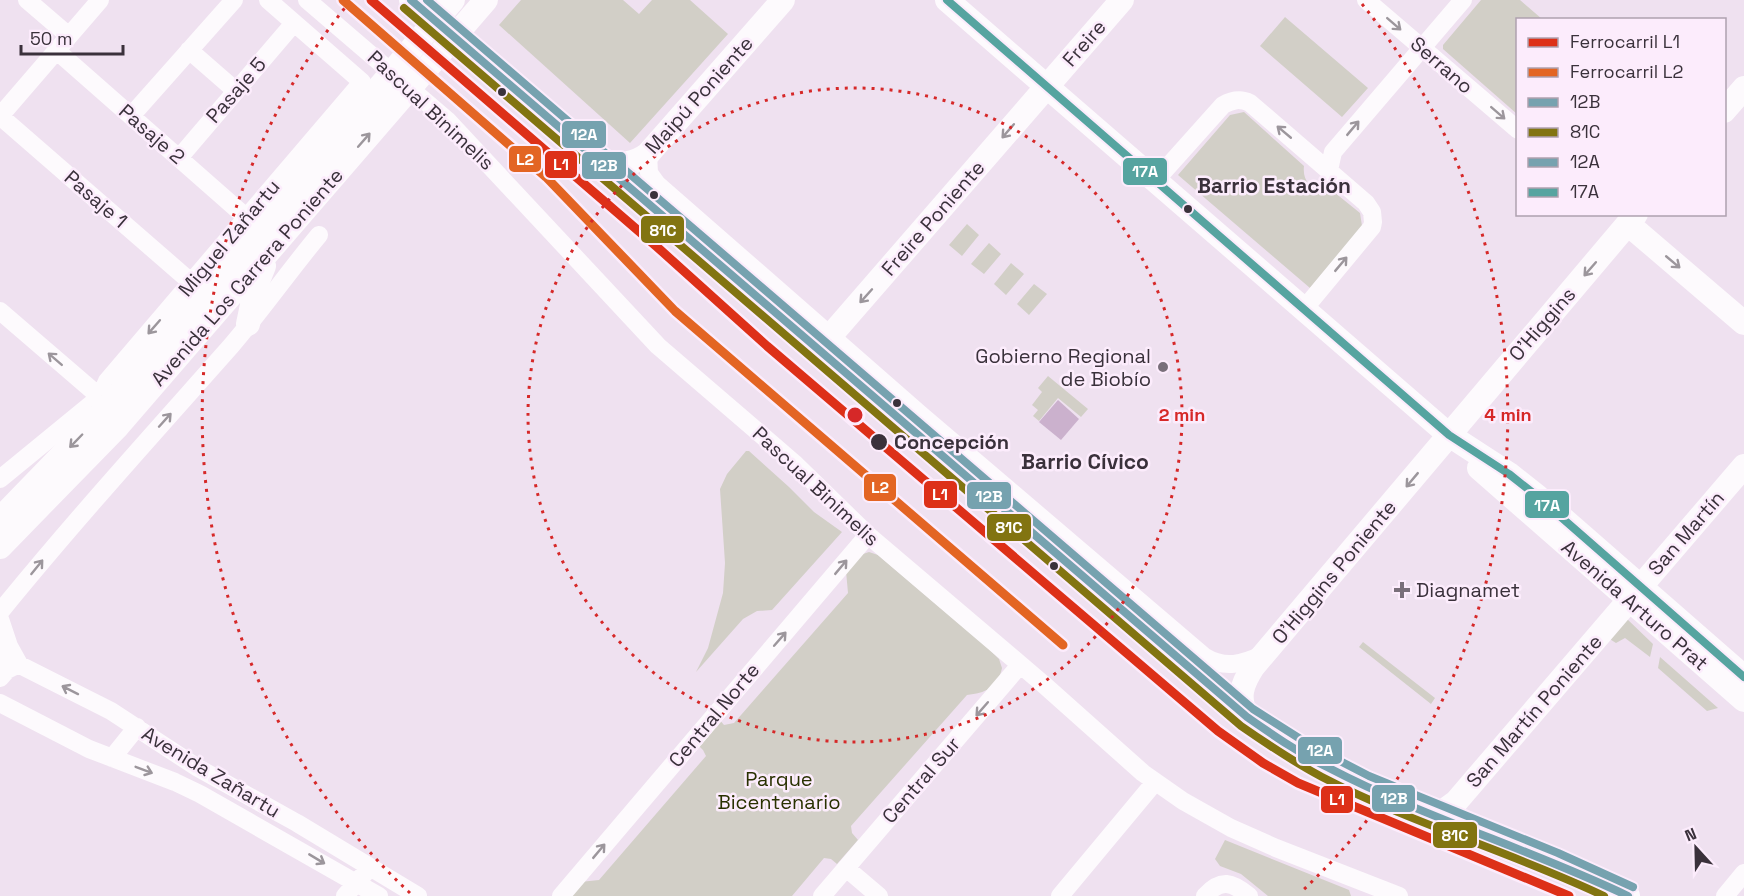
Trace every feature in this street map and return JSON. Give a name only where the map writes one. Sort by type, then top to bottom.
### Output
[{"type":"main road","name":"Avenida Los Carrera Poniente","points":[[0,519],[91,425],[453,0]]},
{"type":"main road","name":"Avenida Los Carrera Poniente","points":[[0,548],[118,426],[486,0]]},
{"type":"main road","name":"Maipú Poniente","points":[[602,163],[628,163],[648,154],[783,0]]},
{"type":"main road","name":"Avenida Arturo Prat","points":[[947,0],[1449,435],[1489,478],[1744,676]]},
{"type":"main road","name":"Freire","points":[[1046,87],[1122,0]]},
{"type":"main road","points":[[414,2],[602,163],[825,342],[1247,717],[1289,746],[1380,792],[1564,866],[1628,896]]},
{"type":"main road","name":"Freire Poniente","points":[[825,342],[1046,87]]},
{"type":"main road","points":[[1726,110],[1744,88]]},
{"type":"main road","points":[[1627,218],[1744,323]]},
{"type":"main road","name":"O'Higgins","points":[[1449,435],[1627,218]]},
{"type":"main road","points":[[248,324],[256,286],[271,248]]},
{"type":"main road","points":[[100,397],[156,349]]},
{"type":"main road","name":"O'Higgins Poniente","points":[[1247,717],[1242,705],[1242,686],[1253,667],[1449,435]]},
{"type":"main road","name":"San Martín","points":[[1635,593],[1744,466]]},
{"type":"main road","name":"Avenida Arturo Prat","points":[[1635,593],[1744,700]]},
{"type":"main road","name":"San Martín Poniente","points":[[1435,814],[1445,810],[1456,801],[1635,593]]},
{"type":"street","points":[[27,0],[69,36]]},
{"type":"street","points":[[0,116],[100,0]]},
{"type":"street","points":[[131,116],[234,0]]},
{"type":"street","points":[[268,0],[294,23]]},
{"type":"street","name":"Pascual Binimelis","points":[[307,0],[447,120],[641,330],[794,463],[868,535],[1125,758],[1183,801],[1231,828],[1389,894]]},
{"type":"street","name":"Serrano","points":[[1366,0],[1516,128]]},
{"type":"street","points":[[1329,170],[1333,152],[1463,0]]},
{"type":"street","name":"Miguel Zañartu","points":[[0,480],[100,397],[107,381],[362,82],[294,23]]},
{"type":"street","name":"Pasaje 5","points":[[179,158],[294,23]]},
{"type":"street","points":[[189,50],[236,91]]},
{"type":"street","name":"Pasaje 2","points":[[57,51],[247,218]]},
{"type":"street","points":[[1155,181],[1223,105],[1234,100],[1250,103],[1329,170],[1366,203],[1372,212],[1373,222],[1370,231],[1304,309]]},
{"type":"street","name":"Pasaje 1","points":[[0,116],[192,283]]},
{"type":"street","points":[[648,154],[649,173],[657,184],[825,342],[1205,657],[1227,664],[1248,661],[1264,654]]},
{"type":"street","name":"Avenida Los Carrera Poniente","points":[[0,612],[95,498],[248,324],[319,235]]},
{"type":"street","points":[[0,311],[100,397]]},
{"type":"street","name":"Central Norte","points":[[561,896],[868,535]]},
{"type":"street","points":[[0,619],[9,646],[19,664],[7,670],[0,678]]},
{"type":"street","name":"Avenida Zañartu","points":[[0,655],[111,711],[198,768],[297,823],[418,896]]},
{"type":"street","name":"Central Sur","points":[[822,896],[1020,665]]},
{"type":"street","name":"Avenida Zañartu","points":[[1,703],[89,749],[188,788],[351,889],[379,896]]},
{"type":"street","points":[[112,758],[137,727]]},
{"type":"street","points":[[188,788],[190,775],[198,768]]},
{"type":"street","points":[[1060,896],[1155,782]]},
{"type":"street","points":[[351,889],[370,867]]},
{"type":"street","points":[[846,868],[879,896]]},
{"type":"street","points":[[1725,896],[1744,873]]},
{"type":"street","points":[[1205,896],[1213,888],[1224,884],[1235,885],[1249,896]]},
{"type":"green space","points":[[521,0],[623,0],[639,14],[652,0],[690,0],[728,34],[630,143],[499,25]]},
{"type":"green space","points":[[1481,0],[1520,0],[1541,18],[1516,18],[1516,113],[1443,49],[1443,45]]},
{"type":"green space","points":[[1285,17],[1368,88],[1342,117],[1260,46]]},
{"type":"green space","points":[[1244,112],[1304,166],[1305,177],[1310,185],[1323,189],[1329,188],[1360,213],[1362,226],[1310,288],[1178,175],[1230,115]]},
{"type":"green space","points":[[967,224],[979,235],[962,256],[949,245]]},
{"type":"green space","points":[[989,243],[1001,254],[984,274],[971,264]]},
{"type":"green space","points":[[1011,263],[1024,274],[1006,295],[994,284]]},
{"type":"green space","points":[[1034,284],[1047,294],[1029,315],[1017,304]]},
{"type":"green space","points":[[1048,376],[1088,409],[1081,417],[1058,398],[1039,421],[1033,416],[1038,410],[1032,405],[1042,392],[1038,388]]},
{"type":"green space","points":[[746,451],[749,451],[814,512],[842,532],[772,610],[757,611],[743,619],[696,672],[708,648],[723,593],[725,563],[720,489],[727,474]]},
{"type":"green space","name":"Parque Bicentenario","points":[[869,552],[878,555],[989,649],[999,659],[1002,668],[994,685],[980,693],[967,695],[851,826],[852,833],[858,840],[837,864],[831,859],[824,858],[792,896],[567,896],[580,882],[599,880],[706,756],[697,744],[719,719],[724,725],[734,723],[848,593],[846,571],[860,555]]},
{"type":"green space","points":[[1626,618],[1653,644],[1650,657],[1625,638],[1616,643],[1608,638]]},
{"type":"green space","points":[[1363,642],[1435,698],[1431,704],[1359,647]]},
{"type":"green space","points":[[1660,657],[1718,708],[1707,711],[1658,668]]},
{"type":"green space","points":[[1225,840],[1349,890],[1351,896],[1268,896],[1241,874],[1220,866],[1215,859]]},
{"type":"shaded area","points":[[1058,400],[1079,419],[1061,440],[1039,422]]},
{"type":"rail line","name":"L2","points":[[343,0],[546,177],[675,311],[1063,645]]},
{"type":"rail line","name":"L1","points":[[371,0],[656,246],[767,346],[1218,731],[1263,763],[1298,783],[1569,896]]},
{"type":"transit line","name":"12B","points":[[411,0],[1247,717],[1308,757],[1365,786],[1628,896]]},
{"type":"transit line","name":"12A","points":[[427,0],[1253,709],[1313,747],[1369,776],[1558,853],[1633,887]]},
{"type":"transit line","name":"17A","points":[[947,0],[1449,435],[1509,474],[1538,497],[1744,677]]},
{"type":"transit line","name":"81C","points":[[404,8],[1241,726],[1301,765],[1356,794],[1534,865],[1604,896]]},
{"type":"place","name":"Gobierno Regional de Biobío","points":[[1163,367]]},
{"type":"place","name":"Concepción","points":[[879,442]]},
{"type":"place","name":"Diagnamet","points":[[1402,590]]},
{"type":"district","name":"Barrio Estación","points":[[1274,186]]},
{"type":"district","name":"Barrio Cívico","points":[[1085,462]]}]
